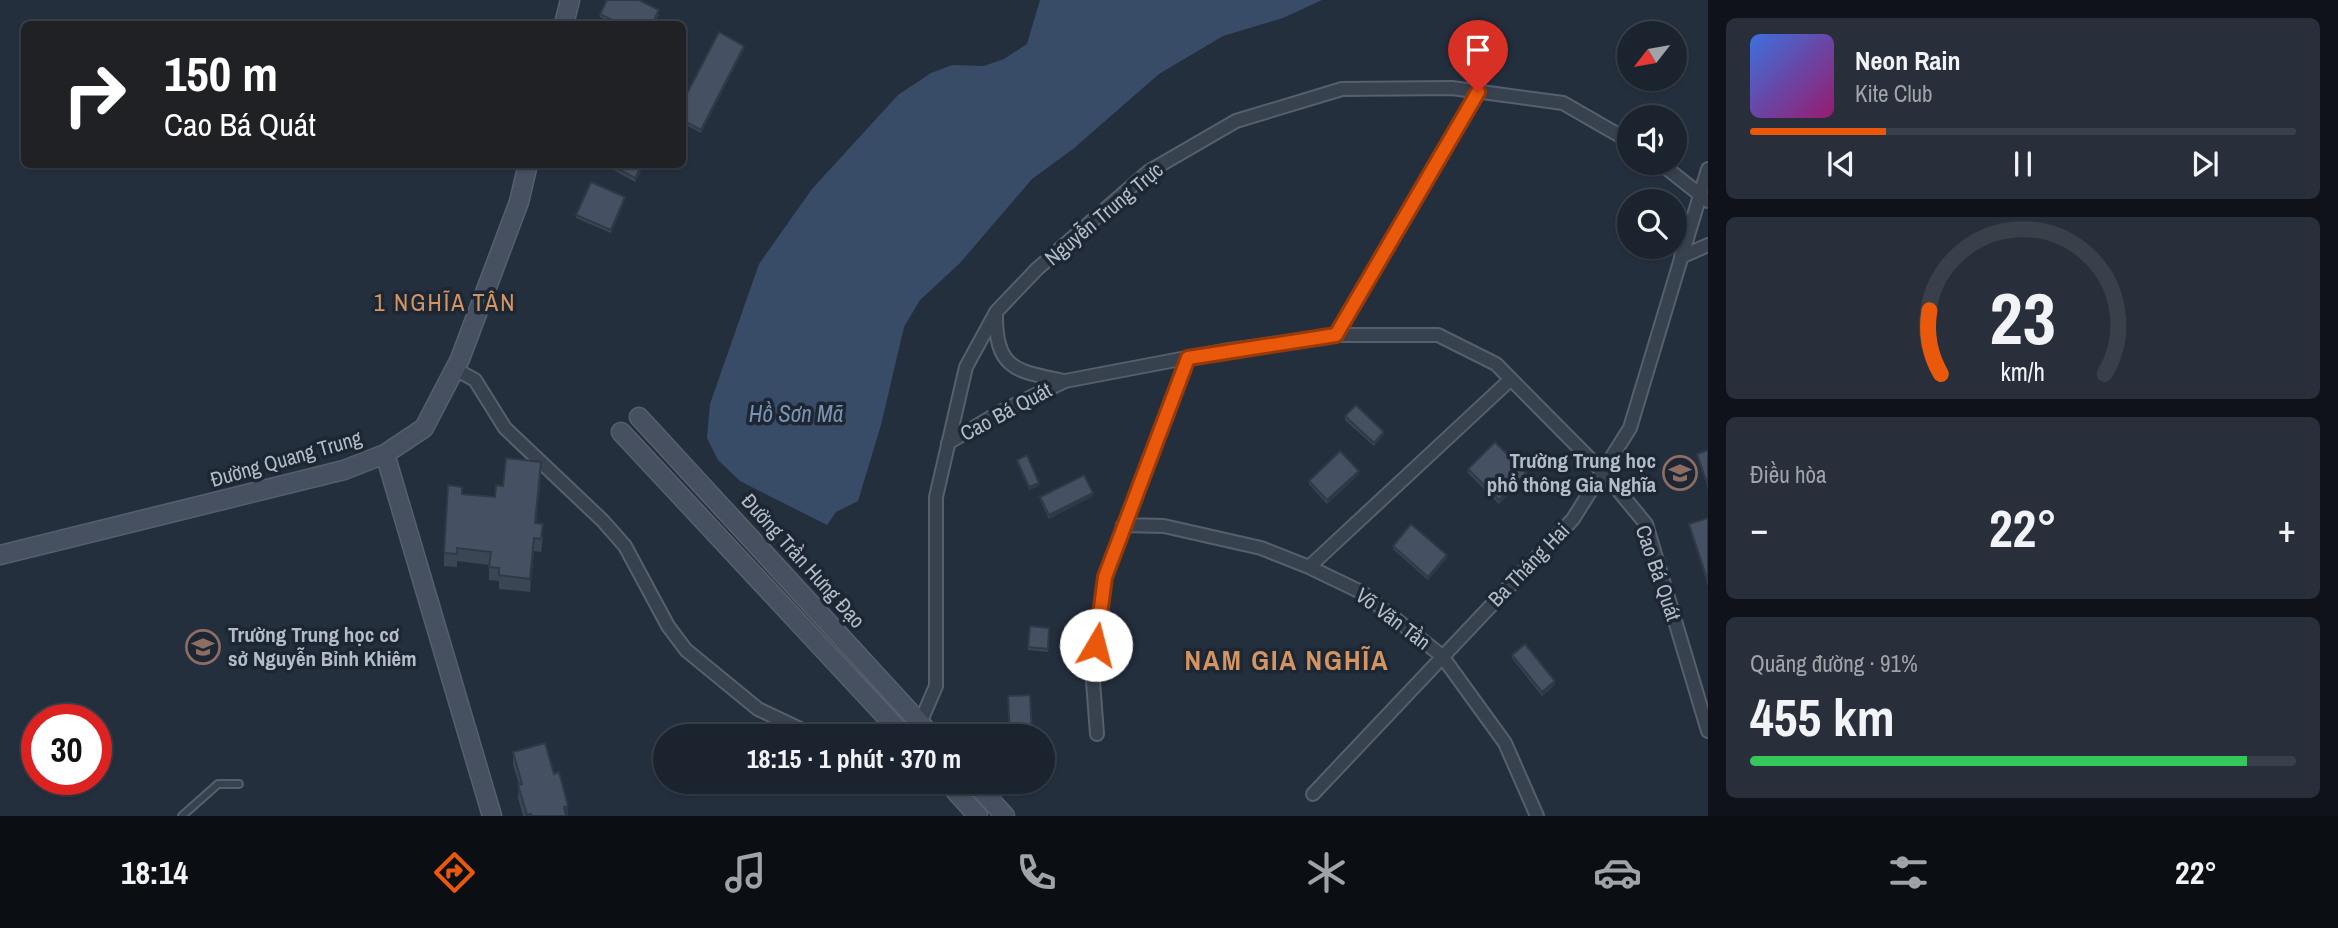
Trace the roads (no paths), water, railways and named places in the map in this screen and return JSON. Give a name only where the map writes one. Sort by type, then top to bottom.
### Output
[{"type":"street","points":[[565,21],[570,0]]},
{"type":"street","name":"Nguyễn Trung Trực","points":[[920,723],[936,685],[936,497],[966,367],[996,312],[1037,270],[1147,172],[1237,121],[1342,89],[1452,88],[1563,103],[1617,134]]},
{"type":"street","points":[[1336,335],[1478,92]]},
{"type":"street","name":"Đường Quang Trung","points":[[0,555],[344,470],[385,454],[424,428],[455,369],[519,202],[527,168]]},
{"type":"street","name":"Ba Tháng Hai","points":[[1687,241],[1704,197],[1708,169]]},
{"type":"street","points":[[1676,175],[1704,197]]},
{"type":"street","points":[[1687,254],[1708,245]]},
{"type":"street","name":"Ba Tháng Hai","points":[[1313,794],[1573,519],[1630,428],[1680,259]]},
{"type":"street","name":"Cao Bá Quát","points":[[996,312],[996,325],[1004,358],[1019,372],[1065,381]]},
{"type":"street","name":"Cao Bá Quát","points":[[948,443],[1000,412],[1065,381],[1336,335],[1438,335],[1496,364],[1603,472],[1646,524],[1708,731]]},
{"type":"street","points":[[1097,734],[1092,668],[1105,577],[1188,358]]},
{"type":"street","points":[[455,369],[475,380],[505,428],[603,521],[625,546],[668,626],[686,650],[758,709],[790,724]]},
{"type":"street","points":[[1309,567],[1511,379]]},
{"type":"street","name":"Đường Trần Hưng Đạo","points":[[639,416],[920,723]]},
{"type":"street","name":"Đường Trần Hưng Đạo","points":[[621,432],[893,724]]},
{"type":"street","points":[[385,454],[492,816]]},
{"type":"street","name":"Võ Văn Tần","points":[[1124,525],[1164,526],[1261,548],[1363,593],[1442,656],[1504,743],[1537,816]]},
{"type":"street","points":[[730,549],[747,534]]},
{"type":"street","points":[[958,794],[978,816]]},
{"type":"street","points":[[985,794],[1005,816]]},
{"type":"lane","points":[[182,816],[218,785],[239,784]]},
{"type":"water","name":"Hồ Sơn Mã","points":[[1040,0],[1322,0],[1283,18],[1223,36],[1159,74],[1073,149],[1032,179],[960,263],[920,300],[904,327],[881,425],[858,501],[836,512],[827,525],[740,481],[718,460],[707,438],[710,404],[759,264],[812,189],[898,95],[931,73],[952,65],[984,66],[1004,59],[1027,44]]},
{"type":"place","name":"Trường Trung học phổ thông Gia Nghĩa","points":[[1680,473]]},
{"type":"place","name":"Trường Trung học cơ sở Nguyễn Bỉnh Khiêm","points":[[203,647]]},
{"type":"district","name":"1 NGHĨA TÂN","points":[[445,303]]},
{"type":"district","name":"NAM GIA NGHĨA","points":[[1287,660]]}]
